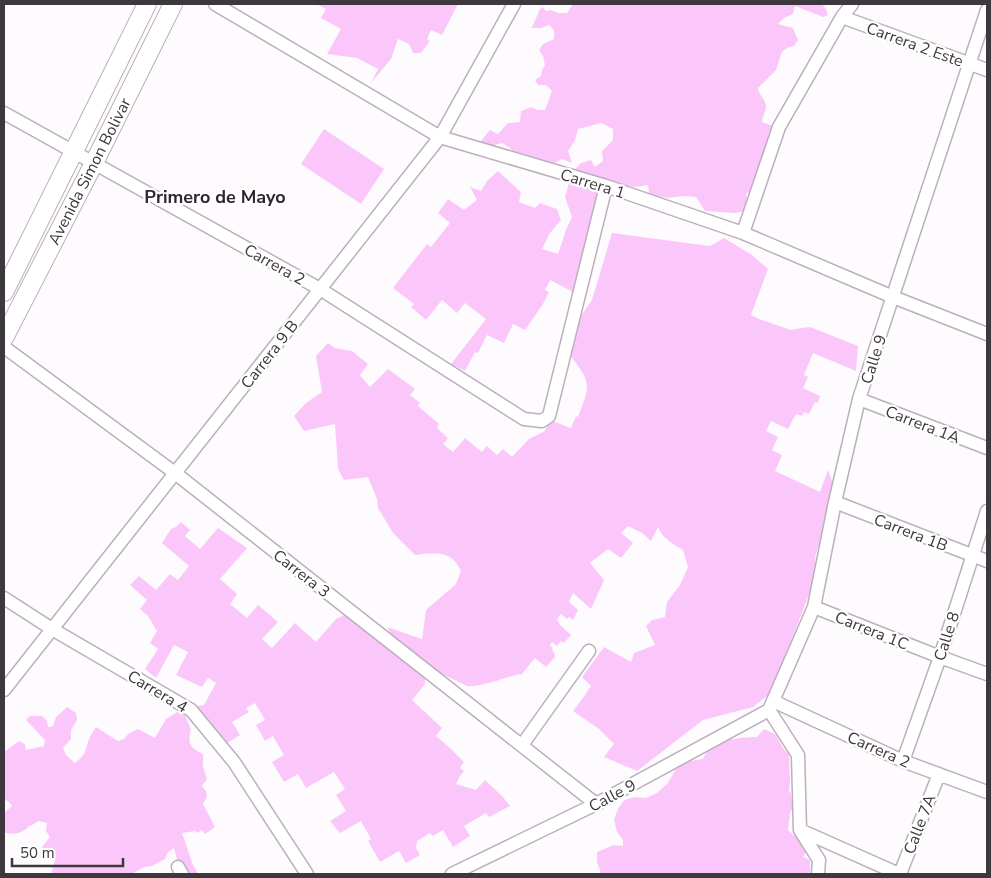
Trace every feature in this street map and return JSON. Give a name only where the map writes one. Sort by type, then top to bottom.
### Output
[{"type":"main road","name":"Avenida Simon Bolivar","points":[[4,292],[147,4]]},
{"type":"main road","name":"Avenida Simon Bolivar","points":[[4,338],[173,4]]},
{"type":"street","name":"Carrera 1","points":[[215,4],[440,137],[606,186],[743,233],[893,297],[987,334]]},
{"type":"street","name":"Carrera 9 B","points":[[4,690],[440,137],[514,4]]},
{"type":"street","points":[[743,233],[779,128],[842,17],[852,4]]},
{"type":"street","name":"Calle 9","points":[[452,874],[596,804],[771,706],[814,606],[835,502],[860,399],[987,10]]},
{"type":"street","name":"Carrera 2 Este","points":[[842,17],[987,70]]},
{"type":"street","name":"Carrera 2","points":[[4,113],[320,289],[524,419],[542,421],[549,416],[606,186]]},
{"type":"street","name":"Carrera 3","points":[[4,347],[175,473],[596,804]]},
{"type":"street","name":"Carrera 1A","points":[[860,399],[987,448]]},
{"type":"street","name":"Carrera 1B","points":[[835,502],[987,561]]},
{"type":"street","name":"Calle 8","points":[[903,761],[940,657],[987,511]]},
{"type":"street","name":"Carrera 4","points":[[4,598],[52,629],[191,710],[234,762],[307,874]]},
{"type":"street","name":"Carrera 1C","points":[[814,606],[987,674]]},
{"type":"street","points":[[522,745],[589,651]]},
{"type":"street","name":"Carrera 2","points":[[771,706],[903,761],[987,792]]},
{"type":"street","points":[[771,706],[798,755],[800,830],[819,860],[818,874]]},
{"type":"street","name":"Calle 7A","points":[[900,874],[939,774]]},
{"type":"street","points":[[800,830],[900,874]]},
{"type":"shaded area","points":[[316,4],[458,4],[442,35],[431,30],[427,39],[430,41],[421,53],[413,53],[409,44],[398,39],[391,59],[371,83],[378,69],[357,58],[327,54],[341,29],[321,18],[326,9]]},
{"type":"shaded area","points":[[573,4],[822,4],[828,15],[823,17],[795,6],[793,14],[784,18],[778,24],[793,28],[798,40],[794,46],[782,52],[776,70],[758,88],[766,104],[762,122],[773,126],[768,134],[770,139],[766,143],[768,147],[754,188],[746,194],[748,202],[745,211],[735,213],[705,211],[696,197],[667,198],[649,194],[648,185],[635,187],[624,186],[621,183],[613,184],[602,177],[574,170],[581,163],[591,160],[595,167],[603,161],[602,151],[613,140],[613,129],[601,123],[578,129],[575,140],[568,151],[572,163],[562,159],[555,163],[539,162],[516,156],[510,148],[502,143],[491,146],[481,141],[490,130],[498,134],[508,123],[520,122],[521,111],[531,107],[545,110],[552,91],[546,85],[538,85],[535,80],[541,76],[545,65],[539,50],[543,44],[554,39],[554,30],[549,25],[541,28],[532,28],[539,10],[543,7],[546,11],[567,13]]},
{"type":"shaded area","points":[[324,129],[384,169],[361,204],[301,164]]},
{"type":"shaded area","points":[[498,171],[521,192],[519,202],[535,208],[540,203],[557,209],[561,220],[550,233],[542,249],[558,254],[572,217],[565,197],[569,183],[598,189],[575,293],[550,280],[545,290],[549,292],[543,304],[525,330],[513,324],[504,343],[487,335],[478,353],[475,352],[465,371],[451,364],[486,319],[465,303],[457,313],[442,300],[426,320],[411,307],[414,304],[393,288],[427,244],[431,247],[450,223],[438,213],[448,199],[464,210],[477,200],[470,187],[481,191],[487,181]]},
{"type":"shaded area","points":[[612,233],[710,246],[724,238],[752,255],[768,269],[751,315],[791,330],[810,327],[858,346],[856,371],[813,353],[804,375],[808,377],[803,388],[820,396],[818,403],[815,402],[809,414],[804,412],[802,416],[796,414],[788,429],[771,421],[766,431],[778,437],[772,450],[782,455],[775,471],[820,492],[828,470],[835,490],[815,557],[813,584],[771,693],[753,707],[703,720],[637,771],[604,757],[614,744],[599,729],[573,711],[591,686],[582,677],[604,647],[631,662],[634,653],[655,645],[646,626],[652,620],[665,617],[667,602],[680,585],[688,567],[683,550],[665,538],[658,527],[651,541],[642,533],[628,526],[621,533],[633,543],[621,558],[608,549],[590,563],[604,580],[591,609],[573,593],[569,602],[578,610],[573,620],[569,617],[567,619],[561,614],[557,619],[560,625],[571,635],[564,643],[561,641],[557,646],[552,642],[550,645],[553,648],[555,657],[546,667],[535,658],[521,675],[467,686],[432,669],[397,644],[387,627],[422,639],[426,610],[456,584],[461,571],[457,564],[453,559],[442,554],[415,555],[393,533],[378,508],[377,499],[368,477],[344,480],[338,469],[335,424],[304,431],[294,416],[306,403],[322,392],[316,356],[328,343],[335,348],[352,351],[368,364],[360,375],[370,387],[388,369],[415,389],[410,395],[420,403],[418,406],[439,424],[437,428],[448,438],[443,444],[453,452],[465,438],[482,452],[487,446],[497,455],[503,449],[512,457],[529,439],[545,431],[550,420],[571,428],[582,406],[587,383],[582,371],[569,354],[578,320],[592,300]]},
{"type":"shaded area","points":[[181,522],[190,530],[185,536],[200,549],[218,528],[247,548],[220,579],[237,594],[230,604],[247,618],[258,605],[278,622],[262,639],[272,648],[295,623],[316,642],[336,619],[344,615],[425,677],[425,684],[412,700],[442,728],[436,736],[464,762],[460,768],[464,771],[456,784],[476,790],[485,780],[510,806],[489,817],[486,813],[464,826],[470,836],[453,847],[443,830],[433,836],[430,833],[417,841],[416,848],[420,855],[406,863],[399,851],[380,862],[368,841],[371,839],[361,821],[340,833],[330,821],[346,811],[336,795],[345,789],[334,772],[306,788],[298,774],[284,782],[272,762],[284,755],[273,736],[265,741],[256,725],[265,720],[255,703],[246,708],[249,712],[232,722],[240,735],[226,744],[197,706],[204,705],[216,683],[208,678],[202,687],[176,675],[188,652],[174,645],[156,678],[145,669],[158,649],[150,643],[157,631],[148,616],[140,609],[147,600],[130,585],[139,576],[156,590],[170,574],[178,580],[189,566],[162,543],[171,529]]},
{"type":"shaded area","points":[[67,707],[76,713],[77,720],[71,730],[71,739],[63,748],[66,755],[75,763],[84,754],[89,738],[96,727],[118,741],[138,729],[155,738],[166,719],[179,711],[185,715],[191,730],[189,738],[191,745],[195,750],[203,754],[203,767],[207,779],[202,786],[206,791],[207,797],[203,804],[215,827],[205,834],[202,830],[197,833],[195,831],[182,833],[198,874],[182,874],[174,848],[168,852],[165,859],[132,874],[51,874],[55,860],[42,847],[50,837],[46,831],[47,823],[38,821],[25,830],[16,833],[4,832],[4,813],[12,806],[4,799],[4,752],[19,741],[25,744],[26,750],[44,746],[45,740],[26,720],[30,716],[42,716],[47,721],[48,727],[53,726],[56,717]]},
{"type":"shaded area","points":[[764,729],[775,734],[789,754],[789,790],[793,807],[790,813],[788,830],[799,840],[806,852],[803,857],[810,860],[810,872],[807,874],[600,874],[597,852],[614,845],[623,846],[623,840],[617,832],[614,820],[624,800],[635,797],[646,798],[657,793],[668,783],[680,764],[703,759],[712,748],[726,741],[757,737]]},
{"type":"district","name":"Primero de Mayo","points":[[215,197]]}]
